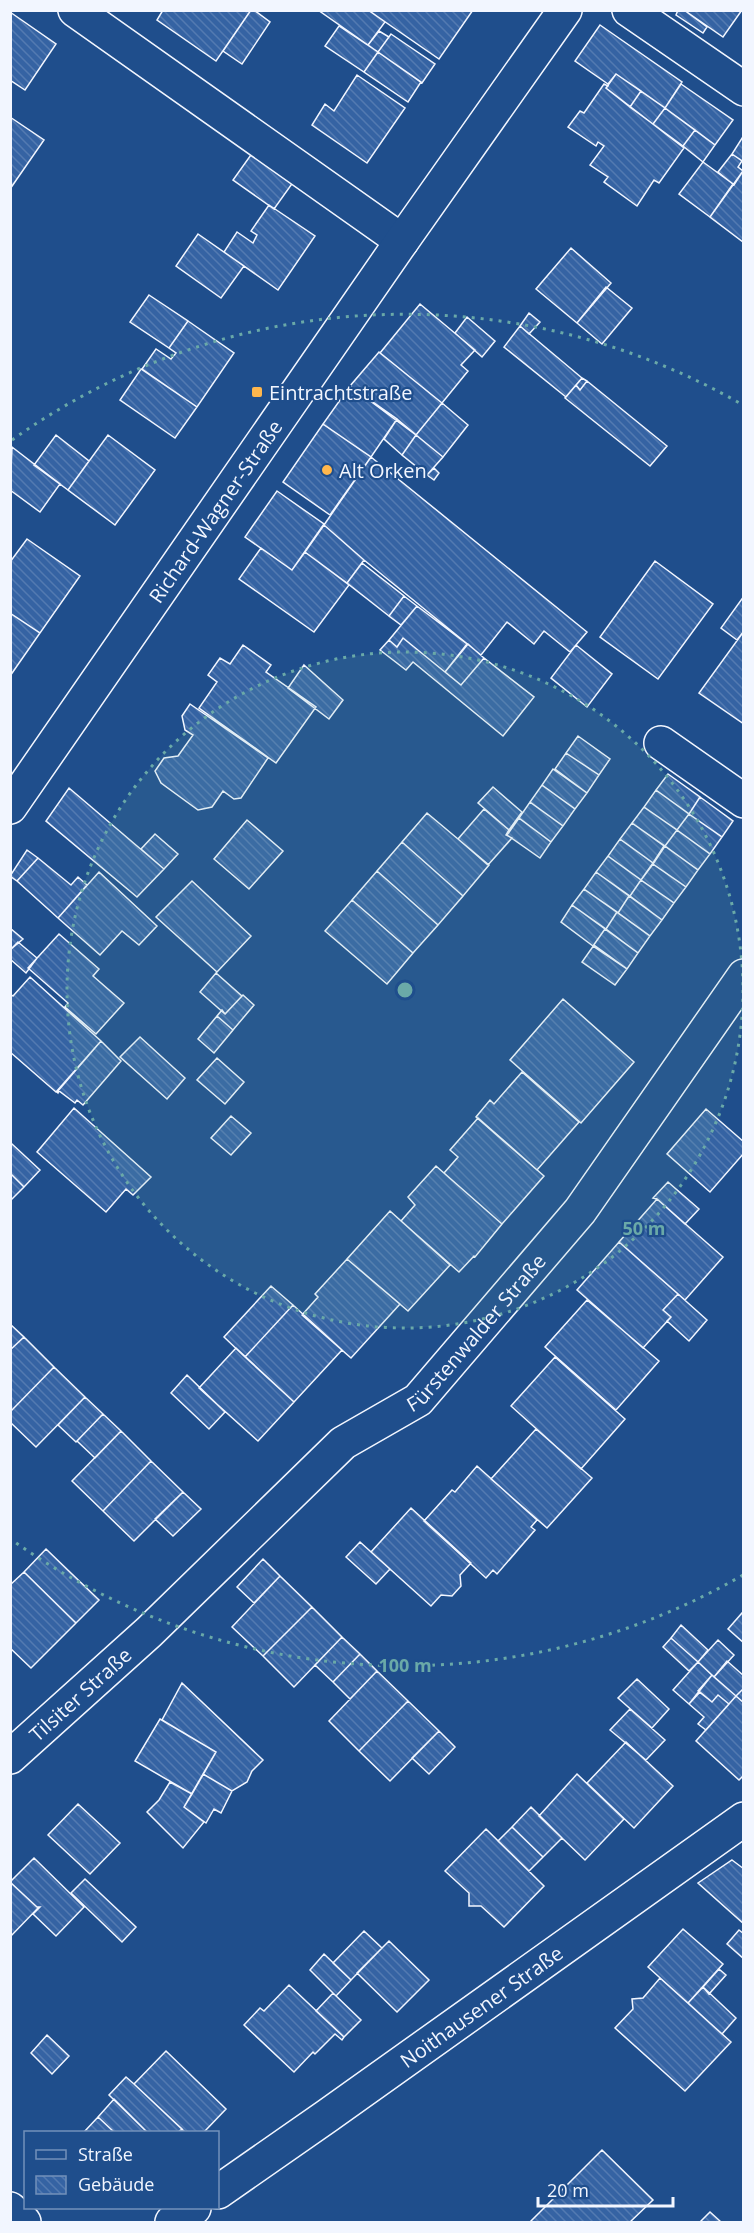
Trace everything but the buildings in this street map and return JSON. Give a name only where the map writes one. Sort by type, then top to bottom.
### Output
[{"type":"street","points":[[75,10],[402,241]]},
{"type":"street","name":"Richard-Wagner-Straße","points":[[10,807],[565,10]]},
{"type":"street","points":[[629,10],[744,89]]},
{"type":"street","points":[[661,743],[744,801]]},
{"type":"street","name":"Fürstenwalder Straße","points":[[149,1632],[343,1443],[418,1400],[580,1211],[744,976]]},
{"type":"street","name":"Tilsiter Straße","points":[[10,1756],[149,1632]]},
{"type":"street","name":"Noithausener Straße","points":[[219,2191],[744,1819]]},
{"type":"street","points":[[10,2209],[24,2223]]},
{"type":"street","points":[[172,2223],[193,2209]]},
{"type":"place","name":"Eintrachtstraße","points":[[257,392]]},
{"type":"place","name":"Alt Orken","points":[[327,470]]}]
